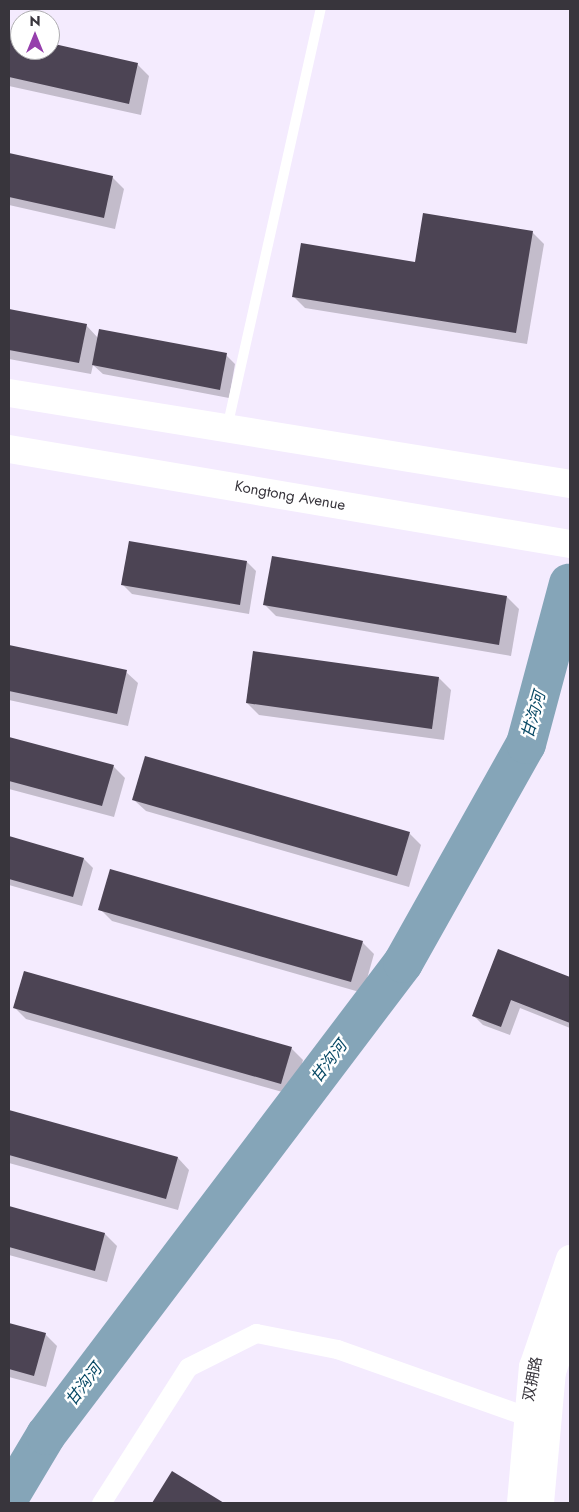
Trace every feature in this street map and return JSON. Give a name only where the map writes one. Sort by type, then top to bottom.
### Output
[{"type":"main road","points":[[9,393],[570,484]]},
{"type":"main road","name":"Kongtong Avenue","points":[[9,449],[570,544]]},
{"type":"main road","name":"双拥路","points":[[521,1503],[526,1416],[533,1366],[570,1259]]},
{"type":"main road","name":"双拥路","points":[[540,1503],[552,1372],[570,1318]]},
{"type":"street","points":[[101,1503],[188,1367],[256,1333],[337,1349],[526,1416]]},
{"type":"lane","points":[[227,429],[321,9]]},
{"type":"building","points":[[9,34],[10,60],[60,60],[60,45],[138,63],[129,104],[9,77]]},
{"type":"building","points":[[9,153],[113,176],[104,218],[9,197]]},
{"type":"building","points":[[423,213],[533,231],[516,333],[292,297],[301,243],[415,262]]},
{"type":"building","points":[[9,309],[87,324],[79,363],[9,350]]},
{"type":"building","points":[[99,329],[227,353],[220,390],[92,365]]},
{"type":"building","points":[[129,541],[247,561],[240,605],[121,585]]},
{"type":"building","points":[[272,556],[507,596],[499,645],[263,605]]},
{"type":"building","points":[[9,645],[127,670],[117,714],[9,691]]},
{"type":"building","points":[[253,651],[439,677],[432,729],[246,703]]},
{"type":"building","points":[[9,737],[114,765],[102,806],[9,781]]},
{"type":"building","points":[[145,756],[410,832],[397,876],[132,800]]},
{"type":"building","points":[[9,836],[84,858],[73,897],[9,879]]},
{"type":"building","points":[[110,869],[363,941],[351,982],[98,910]]},
{"type":"building","points":[[498,949],[570,977],[570,1023],[511,1000],[501,1027],[472,1016]]},
{"type":"building","points":[[24,971],[292,1047],[281,1084],[13,1008]]},
{"type":"building","points":[[9,1110],[178,1157],[166,1199],[9,1155]]},
{"type":"building","points":[[9,1206],[105,1233],[95,1271],[9,1247]]},
{"type":"building","points":[[9,1323],[46,1333],[34,1376],[9,1369]]},
{"type":"building","points":[[172,1471],[224,1503],[152,1503]]},
{"type":"waterway","name":"甘沟河","points":[[9,1497],[46,1435],[403,963],[526,744],[569,584]]}]
